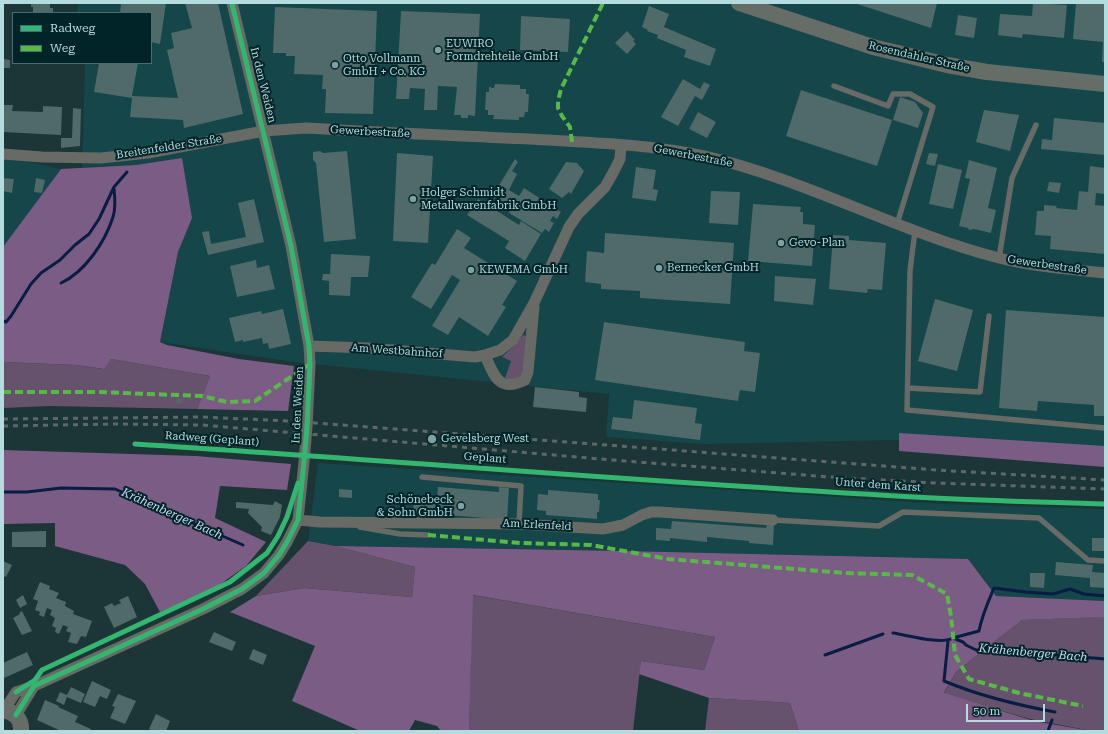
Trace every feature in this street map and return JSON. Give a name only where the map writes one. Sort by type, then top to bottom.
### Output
[{"type":"main road","name":"Rosendahler Straße","points":[[739,3],[873,47],[947,65],[1018,76],[1105,84]]},
{"type":"main road","points":[[8,712],[20,720],[21,731]]},
{"type":"street","name":"In den Weiden","points":[[8,712],[34,686],[203,609],[242,589],[264,573],[279,555],[298,520],[307,427],[310,364],[309,346],[291,246],[232,3]]},
{"type":"street","name":"Gewerbestraße","points":[[264,131],[306,128],[621,145],[683,152],[728,162],[773,176],[915,231],[999,258],[1029,265],[1105,273]]},
{"type":"street","name":"Breitenfelder Straße","points":[[3,154],[42,157],[101,158],[148,153],[264,131]]},
{"type":"street","name":"Am Westbahnhof","points":[[309,346],[368,348],[475,357],[500,350],[513,340],[534,303],[569,227],[578,214],[605,186],[614,171],[620,159],[621,145]]},
{"type":"street","name":"Am Westbahnhof","points":[[485,355],[494,376],[500,382],[515,384],[525,380],[528,372],[534,303]]},
{"type":"street","name":"Am Erlenfeld","points":[[298,520],[519,524],[603,529],[624,525],[642,515],[651,512],[773,520]]},
{"type":"lane","points":[[834,86],[888,106],[893,94],[910,94],[933,107],[897,224]]},
{"type":"lane","points":[[999,258],[1012,178],[1036,125]]},
{"type":"lane","points":[[915,231],[910,271],[907,410],[1105,428]]},
{"type":"lane","points":[[908,388],[980,392],[989,316]]},
{"type":"lane","points":[[422,478],[521,486],[519,524]]},
{"type":"lane","points":[[773,520],[879,526],[903,512],[1039,518],[1088,560],[1105,561]]},
{"type":"lane","points":[[352,521],[360,527],[400,534],[428,535]]},
{"type":"shaded area","points":[[78,3],[1105,3],[1105,454],[897,440],[704,444],[606,437],[609,394],[293,362],[160,342],[178,252],[192,218],[181,159],[136,165],[82,167],[85,64],[152,64],[152,12],[77,12]]},
{"type":"shaded area","points":[[3,156],[61,169],[3,247]]},
{"type":"shaded area","points":[[182,158],[192,218],[178,252],[160,342],[167,345],[239,359],[294,366],[288,411],[197,409],[210,376],[111,359],[104,369],[76,365],[3,362],[3,247],[61,169],[136,165]]},
{"type":"shaded area","points":[[523,335],[527,337],[524,370],[521,376],[513,381],[505,378],[511,361],[502,357]]},
{"type":"shaded area","points":[[111,359],[210,376],[197,409],[49,406],[3,408],[3,362],[76,365],[103,369]]},
{"type":"shaded area","points":[[899,433],[1105,446],[1105,467],[899,451]]},
{"type":"shaded area","points":[[3,450],[196,456],[291,464],[287,490],[220,486],[215,518],[266,542],[246,566],[215,588],[160,612],[145,584],[125,565],[55,546],[55,523],[3,524]]},
{"type":"shaded area","points":[[318,463],[944,504],[1105,509],[1105,601],[996,596],[968,559],[335,546],[308,541]]},
{"type":"shaded area","points":[[308,541],[335,546],[415,567],[412,597],[304,588],[256,596]]},
{"type":"shaded area","points":[[335,546],[968,559],[996,596],[1105,601],[1105,617],[1022,620],[956,672],[944,693],[1034,721],[1091,731],[799,731],[790,703],[709,698],[639,674],[641,661],[704,670],[715,637],[473,595],[469,731],[441,731],[437,726],[415,720],[409,731],[360,731],[292,701],[315,646],[230,612],[256,596],[304,588],[412,597],[415,567]]},
{"type":"shaded area","points":[[472,595],[715,637],[704,670],[641,661],[633,731],[469,731]]},
{"type":"shaded area","points":[[1105,617],[1105,731],[1092,731],[1030,719],[944,694],[956,672],[1022,620]]},
{"type":"shaded area","points":[[709,698],[790,703],[799,731],[705,731]]},
{"type":"building","points":[[31,3],[50,3],[50,8],[53,8],[53,12],[33,12],[33,7],[31,7]]},
{"type":"building","points":[[121,3],[166,3],[160,44],[152,42],[152,12],[120,12]]},
{"type":"building","points":[[185,3],[218,3],[243,114],[184,128],[183,120],[130,117],[132,98],[94,92],[99,64],[138,64],[132,96],[178,98],[167,50],[174,48],[171,33],[192,28]]},
{"type":"building","points":[[854,3],[937,3],[931,28]]},
{"type":"building","points":[[1033,3],[1067,5],[1064,38],[1023,34],[1022,38],[998,35],[1000,14],[1032,16]]},
{"type":"building","points":[[1076,3],[1105,3],[1105,62],[1102,62],[1103,42],[1073,39]]},
{"type":"building","points":[[649,6],[669,14],[664,27],[716,49],[710,66],[684,57],[686,50],[657,38],[658,35],[647,31],[648,30],[642,27]]},
{"type":"building","name":"Otto Vollmann GmbH + Co. KG","points":[[275,7],[377,11],[373,114],[325,113],[326,89],[322,89],[323,75],[294,74],[295,56],[286,56],[286,53],[273,53]]},
{"type":"building","name":"EUWIRO Formdrehteile GmbH","points":[[401,11],[480,14],[475,116],[468,115],[468,118],[461,118],[461,115],[454,115],[457,87],[438,86],[437,110],[424,110],[425,89],[410,88],[409,99],[396,99]]},
{"type":"building","points":[[958,15],[977,18],[974,38],[955,35]]},
{"type":"building","points":[[521,16],[570,19],[568,52],[520,50]]},
{"type":"building","points":[[627,31],[635,40],[633,41],[636,44],[627,54],[615,43]]},
{"type":"building","points":[[3,59],[10,60],[10,68],[3,68]]},
{"type":"building","points":[[683,79],[700,89],[704,82],[710,85],[702,100],[695,96],[678,126],[661,117]]},
{"type":"building","points":[[495,84],[520,85],[520,89],[526,89],[526,94],[529,94],[528,112],[525,112],[524,117],[519,117],[519,120],[493,119],[494,115],[488,115],[488,110],[485,110],[486,92],[489,92],[489,87],[494,88]]},
{"type":"building","points":[[801,90],[892,120],[877,166],[786,136]]},
{"type":"building","points":[[900,97],[915,102],[923,113],[918,128],[893,120]]},
{"type":"building","points":[[3,105],[13,105],[12,111],[43,112],[43,106],[62,107],[61,135],[3,132]]},
{"type":"building","points":[[73,108],[81,109],[80,146],[61,148],[61,138],[72,138]]},
{"type":"building","points":[[984,110],[1019,115],[1010,151],[976,142]]},
{"type":"building","points":[[698,112],[716,122],[707,138],[689,129]]},
{"type":"building","points":[[1054,118],[1105,123],[1105,155],[1041,149],[1042,139],[1052,140]]},
{"type":"building","points":[[320,151],[323,153],[347,151],[356,239],[324,242],[316,163],[313,160],[313,152]]},
{"type":"building","name":"Holger Schmidt Metallwarenfabrik GmbH","points":[[397,153],[433,156],[428,243],[393,241]]},
{"type":"building","points":[[929,153],[938,154],[935,166],[926,164]]},
{"type":"building","points":[[515,159],[518,162],[512,171],[517,174],[509,190],[519,196],[524,188],[561,212],[557,219],[553,216],[550,221],[554,223],[549,232],[545,229],[542,233],[509,213],[511,208],[492,197]]},
{"type":"building","points":[[969,160],[997,168],[988,208],[996,210],[991,233],[974,229],[969,230],[968,228],[959,226],[970,179],[965,178]]},
{"type":"building","points":[[566,162],[577,163],[584,171],[571,194],[569,192],[562,198],[549,189]]},
{"type":"building","points":[[938,164],[962,170],[953,209],[929,204]]},
{"type":"building","points":[[1090,166],[1105,168],[1105,194],[1096,193],[1095,205],[1105,206],[1105,254],[1050,249],[1051,236],[1035,235],[1037,211],[1044,211],[1044,205],[1077,210],[1079,191],[1088,192]]},
{"type":"building","points":[[636,167],[656,170],[653,189],[658,190],[656,201],[632,198]]},
{"type":"building","points":[[3,178],[14,179],[12,193],[3,191]]},
{"type":"building","points":[[36,178],[45,180],[42,193],[34,192]]},
{"type":"building","points":[[1049,182],[1061,183],[1059,193],[1047,191]]},
{"type":"building","points":[[711,191],[740,192],[738,225],[709,223]]},
{"type":"building","points":[[254,199],[264,242],[208,255],[202,232],[209,231],[211,244],[246,237],[238,203]]},
{"type":"building","points":[[478,199],[519,225],[521,221],[541,234],[525,261],[505,248],[509,241],[467,215]]},
{"type":"building","name":"Gevo-Plan","points":[[753,204],[801,207],[800,212],[803,212],[803,224],[815,225],[812,266],[748,261]]},
{"type":"building","points":[[457,229],[471,238],[464,248],[517,281],[502,305],[506,307],[488,336],[459,317],[448,335],[432,326],[460,280],[452,275],[431,309],[411,297],[432,263],[435,265]]},
{"type":"building","name":"Bernecker GmbH","points":[[605,233],[734,243],[730,304],[640,298],[640,291],[601,289],[601,284],[585,282],[587,251],[604,253]]},
{"type":"building","points":[[833,235],[849,236],[849,240],[886,243],[882,290],[868,289],[867,293],[829,289]]},
{"type":"building","points":[[331,254],[370,256],[368,277],[351,277],[350,296],[329,295],[329,281],[322,280],[323,274],[330,274]]},
{"type":"building","points":[[256,260],[257,268],[269,265],[275,289],[237,297],[230,266]]},
{"type":"building","points":[[775,276],[816,279],[813,305],[774,301]]},
{"type":"building","points":[[935,299],[973,310],[957,371],[918,361]]},
{"type":"building","points":[[283,309],[291,344],[269,349],[268,343],[263,344],[262,338],[235,342],[229,318],[261,311],[262,314]]},
{"type":"building","points":[[1006,310],[1105,317],[1105,416],[1094,416],[1094,405],[1038,401],[1037,411],[999,408]]},
{"type":"building","points":[[604,322],[745,342],[744,351],[760,353],[755,392],[740,390],[738,401],[595,380]]},
{"type":"building","points":[[535,387],[579,392],[579,397],[587,398],[586,412],[533,407]]},
{"type":"building","points":[[176,399],[182,399],[182,404],[176,403]]},
{"type":"building","points":[[634,400],[697,408],[695,423],[702,424],[700,440],[611,429],[613,417],[632,419]]},
{"type":"building","name":"Schönebeck & Sohn GmbH","points":[[438,487],[499,492],[499,487],[509,488],[507,520],[413,512],[414,499],[437,500]]},
{"type":"building","points":[[339,489],[352,490],[352,498],[339,497]]},
{"type":"building","points":[[548,490],[598,494],[598,500],[600,500],[597,519],[546,515],[546,511],[537,510],[538,494],[548,495]]},
{"type":"building","points":[[275,501],[282,505],[280,517],[271,535],[261,531],[262,527],[248,513],[249,509],[236,508],[236,502],[273,505]]},
{"type":"building","points":[[672,521],[766,528],[767,524],[774,525],[773,545],[707,537],[707,542],[670,538],[670,541],[656,540],[656,528],[671,529]]},
{"type":"building","points":[[46,531],[46,547],[12,547],[12,532]]},
{"type":"building","points":[[1092,538],[1105,538],[1105,551],[1092,551]]},
{"type":"building","points":[[3,561],[12,565],[6,577],[3,576]]},
{"type":"building","points":[[1056,562],[1093,565],[1092,572],[1105,573],[1105,588],[1090,587],[1090,578],[1055,575]]},
{"type":"building","points":[[1030,573],[1045,573],[1044,588],[1030,587]]},
{"type":"building","points":[[40,582],[50,586],[49,589],[59,593],[56,598],[66,602],[65,606],[74,611],[73,614],[92,621],[86,637],[81,636],[77,644],[68,642],[71,633],[66,631],[68,627],[63,625],[59,634],[55,632],[56,628],[52,626],[55,618],[50,615],[52,610],[47,608],[44,617],[39,615],[40,612],[35,610],[38,601],[33,599]]},
{"type":"building","points":[[23,595],[27,604],[20,608],[16,600]]},
{"type":"building","points":[[128,596],[137,617],[114,628],[104,607],[112,603],[114,606],[121,603],[119,600]]},
{"type":"building","points":[[22,611],[32,631],[22,635],[13,618]]},
{"type":"building","points":[[214,632],[236,642],[232,651],[209,642]]},
{"type":"building","points":[[253,649],[267,655],[263,665],[249,659]]},
{"type":"building","points":[[27,652],[33,665],[4,678],[3,663]]},
{"type":"building","points":[[92,681],[111,690],[107,699],[100,696],[95,707],[83,702]]},
{"type":"building","points":[[71,687],[85,694],[81,703],[67,697],[64,705],[56,701],[60,692],[67,695]]},
{"type":"building","points":[[118,694],[136,701],[125,724],[110,718],[115,707],[112,706]]},
{"type":"building","points":[[45,700],[78,716],[75,722],[91,729],[90,731],[61,731],[37,720]]},
{"type":"building","points":[[156,714],[170,721],[166,731],[153,731],[149,729]]},
{"type":"waterway","points":[[3,321],[6,322],[11,316],[31,284],[41,273],[60,260],[89,234],[99,219],[114,187],[127,172]]},
{"type":"waterway","points":[[61,283],[78,272],[86,264],[105,236],[114,214],[114,189]]},
{"type":"waterway","name":"Krähenberger Bach","points":[[3,492],[27,492],[61,488],[115,489],[243,545]]},
{"type":"waterway","points":[[953,638],[979,631],[983,614],[994,588],[1053,594],[1070,589],[1084,594],[1105,596]]},
{"type":"waterway","name":"Krähenberger Bach","points":[[893,633],[932,640],[947,640],[953,638],[976,650],[1005,649],[1008,651],[1105,659]]},
{"type":"waterway","name":"Krähenberger Bach","points":[[825,655],[883,634]]},
{"type":"waterway","points":[[948,641],[944,681],[999,700],[1055,712]]},
{"type":"waterway","points":[[1048,731],[1052,720]]},
{"type":"railway","points":[[3,419],[202,417],[289,421],[936,470],[1105,480]]},
{"type":"railway","points":[[3,426],[115,424],[202,425],[830,477],[936,483],[1105,489]]},
{"type":"marked path","points":[[572,142],[570,127],[558,108],[558,101],[561,89],[603,3]]},
{"type":"marked path","points":[[3,392],[98,392],[202,396],[227,402],[255,401],[310,364]]},
{"type":"marked path","points":[[428,535],[520,543],[591,545],[668,559],[845,573],[912,575],[947,594],[955,655],[969,679],[1019,693],[1083,706]]},
{"type":"cycle path","points":[[16,715],[34,686],[203,609],[242,589],[264,573],[279,555],[298,520],[307,427],[310,364],[309,346],[291,246],[232,4]]},
{"type":"cycle path","name":"Radweg (Geplant)","points":[[135,444],[834,492],[955,499],[1105,504]]},
{"type":"cycle path","points":[[16,692],[35,680],[42,670],[230,582],[267,553],[278,536],[287,517],[298,483]]},
{"type":"place","name":"EUWIRO Formdrehteile GmbH","points":[[438,50]]},
{"type":"place","name":"Otto Vollmann GmbH + Co. KG","points":[[335,65]]},
{"type":"place","name":"Holger Schmidt Metallwarenfabrik GmbH","points":[[413,199]]},
{"type":"place","name":"Gevo-Plan","points":[[781,243]]},
{"type":"place","name":"Bernecker GmbH","points":[[659,268]]},
{"type":"place","name":"KEWEMA GmbH","points":[[471,270]]},
{"type":"place","name":"Gevelsberg West","points":[[432,439]]},
{"type":"place","name":"Schönebeck & Sohn GmbH","points":[[461,506]]}]
